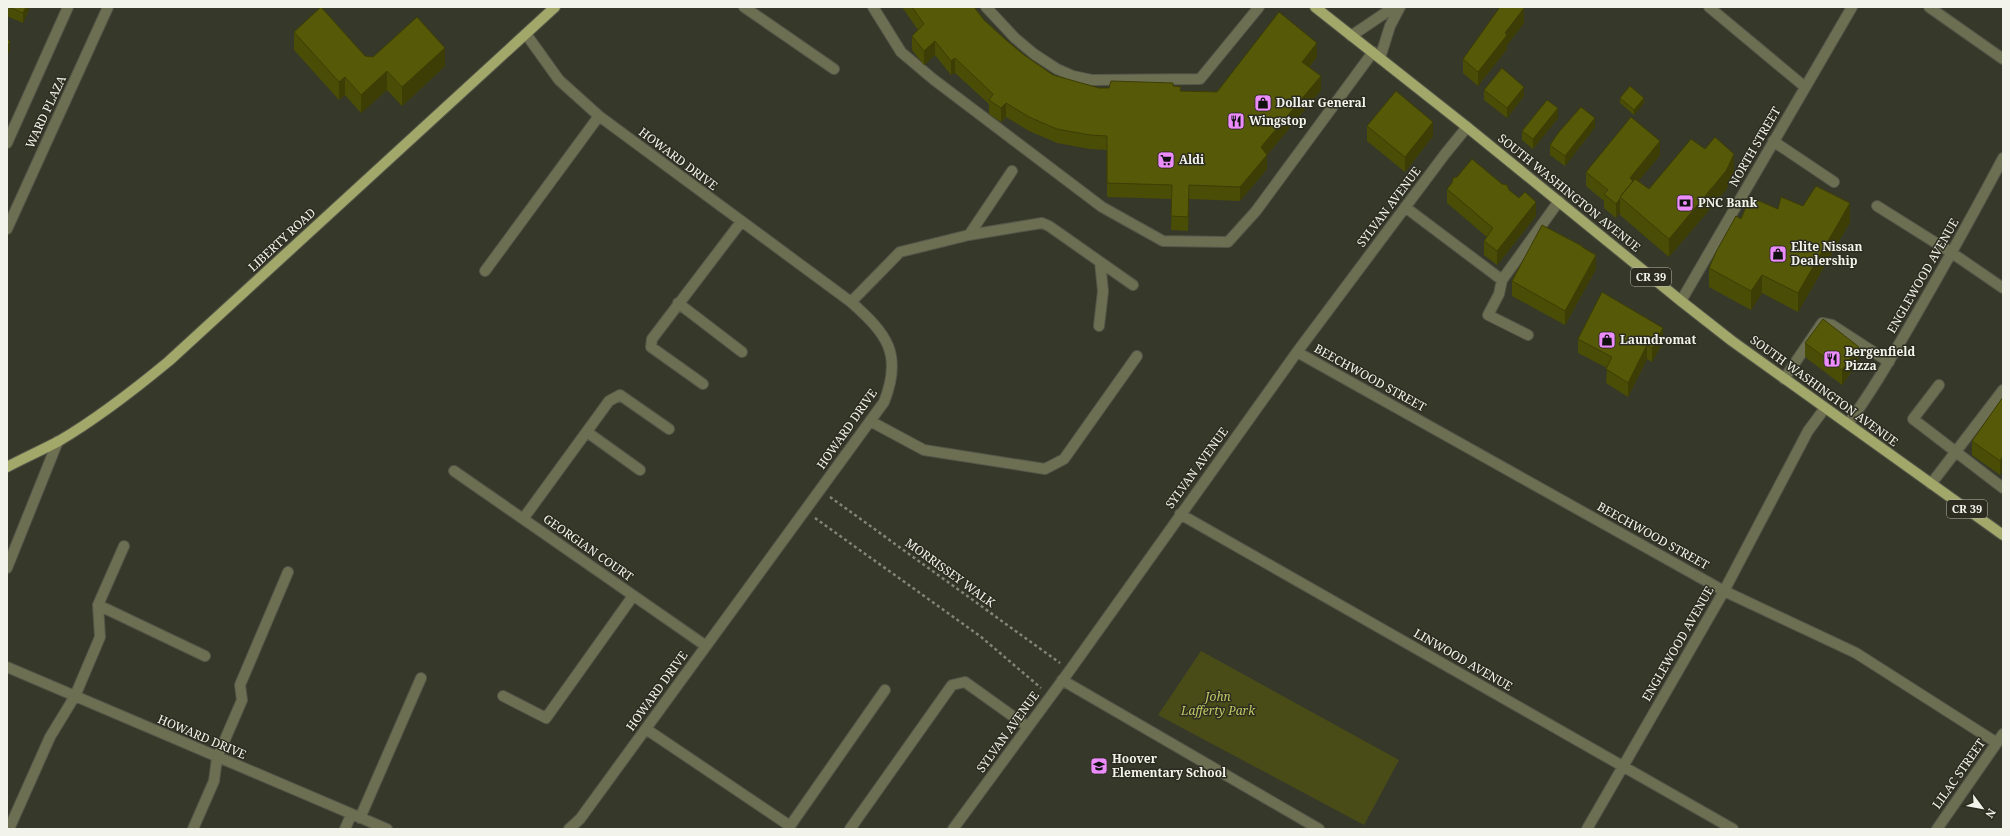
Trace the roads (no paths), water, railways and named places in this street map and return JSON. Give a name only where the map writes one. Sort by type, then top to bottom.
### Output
[{"type":"main road","name":"LIBERTY ROAD","points":[[7,467],[58,441],[136,388],[169,362],[555,7]]},
{"type":"main road","name":"SOUTH WASHINGTON AVENUE","points":[[1315,7],[1468,127],[1680,301],[1784,379],[2003,534]]},
{"type":"street","name":"WARD PLAZA","points":[[7,143],[68,7]]},
{"type":"street","name":"WARD PLAZA","points":[[7,229],[108,7]]},
{"type":"street","points":[[744,7],[834,69]]},
{"type":"street","points":[[873,7],[901,52],[933,79],[1102,207],[1164,241],[1228,242],[1256,211],[1376,55],[1400,7]]},
{"type":"street","points":[[986,7],[1015,38],[1057,70],[1072,76],[1092,80],[1200,79],[1259,7]]},
{"type":"street","points":[[1351,36],[1394,7]]},
{"type":"street","points":[[1709,7],[1805,87]]},
{"type":"street","name":"NORTH STREET","points":[[1680,301],[1852,7]]},
{"type":"street","points":[[1929,7],[2003,59]]},
{"type":"street","name":"HOWARD DRIVE","points":[[526,34],[559,80],[599,116],[851,302],[872,321],[886,340],[893,364],[890,387],[884,402],[580,819],[569,829]]},
{"type":"street","points":[[485,271],[599,116]]},
{"type":"street","name":"SYLVAN AVENUE","points":[[953,829],[1070,670],[1297,352],[1405,207],[1468,127]]},
{"type":"street","points":[[1774,142],[1834,182]]},
{"type":"street","name":"ENGLEWOOD AVENUE","points":[[1848,424],[1869,395],[1889,362],[1952,253],[2003,158]]},
{"type":"street","points":[[969,235],[1012,171]]},
{"type":"street","points":[[1528,335],[1488,315],[1499,294],[1502,280],[1559,201]]},
{"type":"street","points":[[1877,206],[1952,253],[2003,288]]},
{"type":"street","points":[[1405,207],[1502,280]]},
{"type":"street","points":[[703,384],[650,347],[652,339],[678,303],[741,222]]},
{"type":"street","points":[[851,302],[900,252],[969,235],[1042,223],[1049,226],[1133,285]]},
{"type":"street","points":[[1098,326],[1103,291],[1100,262]]},
{"type":"street","points":[[678,303],[742,352]]},
{"type":"street","points":[[1784,379],[1822,323],[1832,325],[1889,362]]},
{"type":"street","name":"BEECHWOOD STREET","points":[[1297,352],[1724,591],[1856,654],[1996,743]]},
{"type":"street","points":[[870,421],[924,450],[1046,469],[1064,459],[1138,356]]},
{"type":"street","points":[[1938,385],[1913,419],[2003,488]]},
{"type":"street","points":[[1931,484],[2003,390]]},
{"type":"street","points":[[523,519],[609,401],[620,395],[669,429]]},
{"type":"street","name":"ENGLEWOOD AVENUE","points":[[1587,829],[1724,591],[1808,431],[1825,408]]},
{"type":"street","points":[[587,432],[640,470]]},
{"type":"street","points":[[7,568],[58,441]]},
{"type":"street","name":"GEORGIAN COURT","points":[[454,471],[706,646]]},
{"type":"street","name":"LINWOOD AVENUE","points":[[1180,514],[1733,829]]},
{"type":"street","points":[[9,829],[50,737],[75,696],[100,637],[98,605],[124,546]]},
{"type":"street","points":[[193,829],[214,781],[217,758],[242,700],[240,685],[288,572]]},
{"type":"street","points":[[503,696],[546,718],[633,596]]},
{"type":"street","points":[[98,605],[205,656]]},
{"type":"street","name":"HOWARD DRIVE","points":[[7,667],[217,758],[387,829]]},
{"type":"street","points":[[345,829],[356,816],[421,678]]},
{"type":"street","points":[[1062,680],[1319,829]]},
{"type":"street","points":[[850,829],[952,685],[965,682],[1028,727]]},
{"type":"street","points":[[646,729],[789,828],[885,690]]},
{"type":"street","name":"LILAC STREET","points":[[1937,829],[2003,734]]},
{"type":"place","name":"Dollar General","points":[[1263,103]]},
{"type":"place","name":"Wingstop","points":[[1236,121]]},
{"type":"place","name":"Aldi","points":[[1166,160]]},
{"type":"place","name":"PNC Bank","points":[[1685,203]]},
{"type":"place","name":"Elite Nissan Dealership","points":[[1778,254]]},
{"type":"place","name":"Laundromat","points":[[1607,340]]},
{"type":"place","name":"Bergenfield Pizza","points":[[1832,359]]},
{"type":"place","name":"Hoover Elementary School","points":[[1099,766]]},
{"type":"park label","name":"John Lafferty Park","points":[[1218,704]]}]
